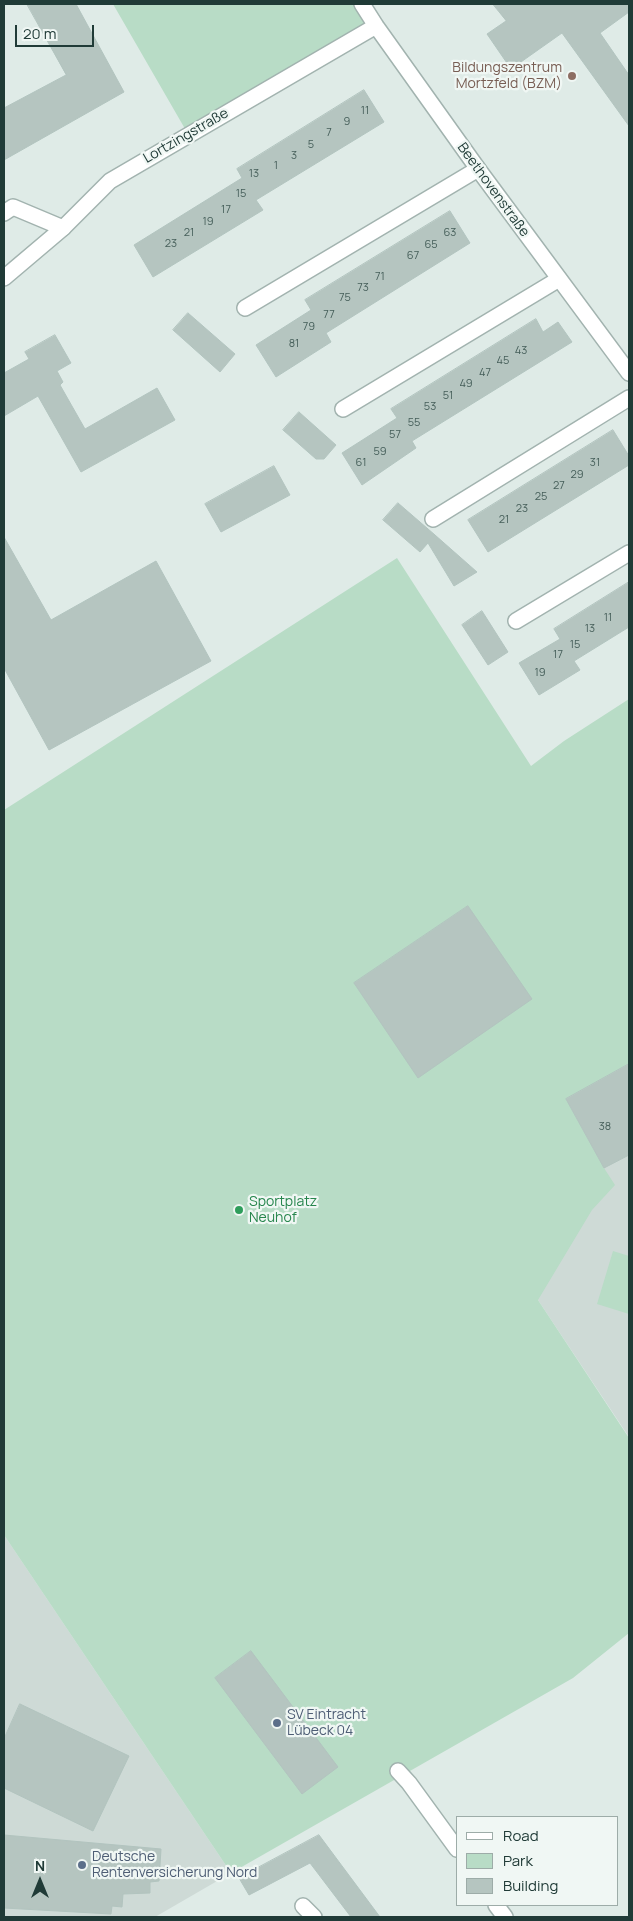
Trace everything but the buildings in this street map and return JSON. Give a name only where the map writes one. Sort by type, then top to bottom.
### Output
[{"type":"street","name":"Beethovenstraße","points":[[362,4],[478,169],[629,373]]},
{"type":"street","name":"Lortzingstraße","points":[[4,278],[63,228],[110,181],[376,26]]},
{"type":"street","points":[[245,308],[478,169]]},
{"type":"street","points":[[4,213],[14,208],[63,228]]},
{"type":"street","points":[[343,409],[559,279]]},
{"type":"street","points":[[433,519],[629,398]]},
{"type":"street","points":[[516,622],[629,553]]},
{"type":"street","points":[[398,1771],[409,1783],[456,1848]]},
{"type":"street","points":[[303,1906],[314,1917]]},
{"type":"street","points":[[497,1906],[505,1917]]},
{"type":"shaded area","points":[[629,951],[629,1437],[538,1300],[431,1101]]},
{"type":"shaded area","points":[[4,1535],[231,1873],[155,1917],[4,1917]]},
{"type":"green space","points":[[113,4],[362,4],[376,26],[188,134]]},
{"type":"green space","name":"Sportplatz Neuhof","points":[[397,558],[531,766],[564,741],[629,699],[629,1064],[566,1099],[615,1185],[592,1210],[538,1300],[629,1438],[629,1633],[573,1678],[231,1873],[4,1535],[4,810]]},
{"type":"green space","points":[[613,1251],[629,1256],[629,1314],[597,1304]]},
{"type":"place","name":"Bildungszentrum Mortzfeld (BZM)","points":[[572,76]]},
{"type":"place","name":"Sportplatz Neuhof","points":[[239,1210]]},
{"type":"place","name":"SV Eintracht Lübeck 04","points":[[277,1723]]},
{"type":"place","name":"Deutsche Rentenversicherung Nord","points":[[82,1865]]}]
